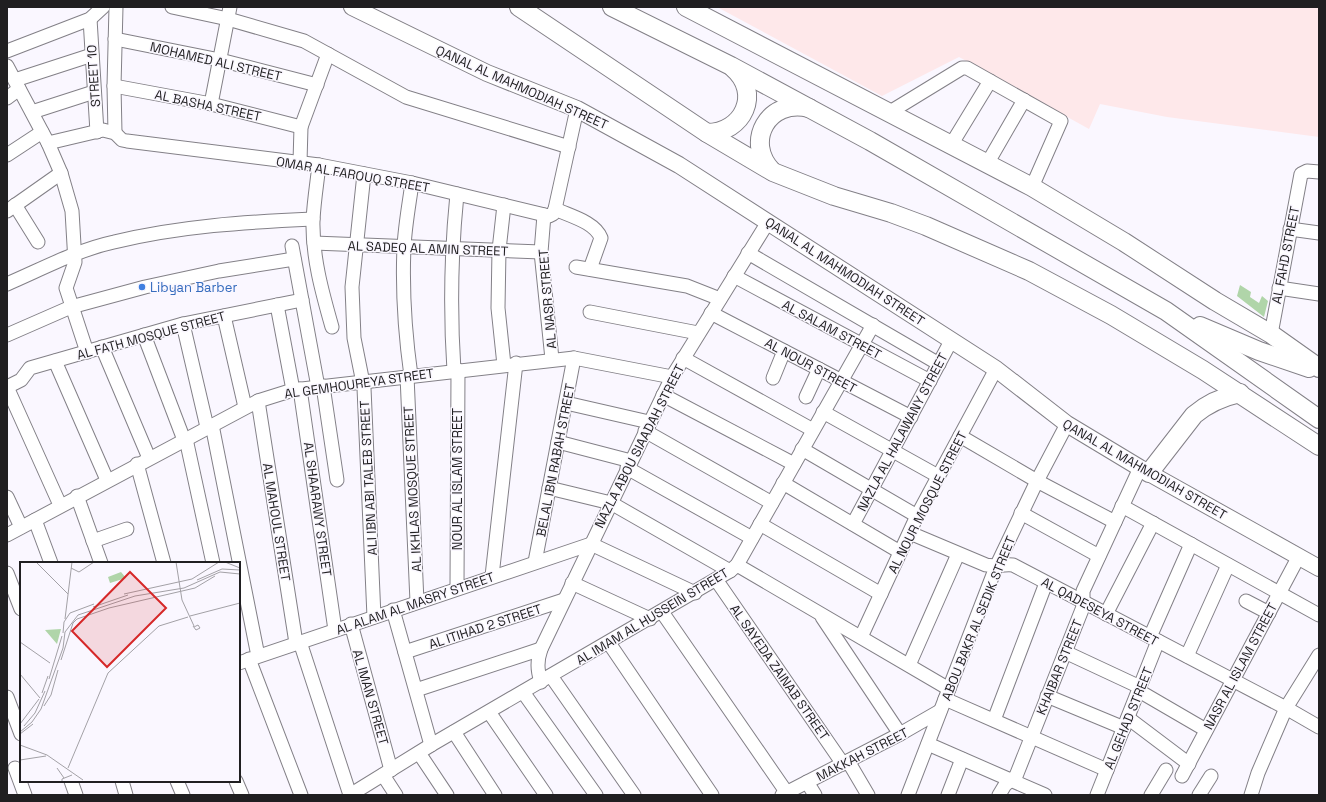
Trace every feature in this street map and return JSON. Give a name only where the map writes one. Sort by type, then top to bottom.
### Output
[{"type":"main road","points":[[519,7],[707,133],[773,172],[834,196],[926,226],[1029,271],[1111,315],[1240,393],[1319,446]]},
{"type":"main road","points":[[612,7],[731,66],[950,185],[1166,311],[1319,419]]},
{"type":"main road","points":[[686,7],[1032,187],[1124,242],[1215,302],[1271,334],[1319,368]]},
{"type":"main road","points":[[707,133],[722,132],[739,119],[743,112],[747,98],[746,91],[741,77],[731,66]]},
{"type":"main road","points":[[773,172],[761,153],[760,138],[765,124],[774,114],[788,107],[802,106],[810,108]]},
{"type":"main road","points":[[1166,311],[1259,351],[1319,371]]},
{"type":"main road","points":[[1144,471],[1194,415],[1220,398],[1240,393]]},
{"type":"street","points":[[7,51],[90,19],[103,7]]},
{"type":"street","points":[[114,133],[114,39],[116,7]]},
{"type":"street","points":[[172,7],[229,13],[304,41],[406,98],[569,147]]},
{"type":"street","name":"QANAL AL MAHMODIAH STREET","points":[[352,7],[487,73],[577,109],[679,165],[996,369],[1067,424],[1144,471],[1319,568]]},
{"type":"street","points":[[211,104],[229,13]]},
{"type":"street","name":"STREET 10","points":[[90,19],[97,132]]},
{"type":"street","name":"MOHAMED ALI STREET","points":[[114,39],[220,60],[316,85]]},
{"type":"street","points":[[300,162],[301,127],[328,54]]},
{"type":"street","points":[[7,98],[17,84],[92,55]]},
{"type":"street","points":[[7,66],[45,137],[61,172],[72,211],[76,254],[75,262],[66,284],[87,352]]},
{"type":"street","points":[[890,112],[966,67],[1061,120],[1061,124],[1032,187]]},
{"type":"street","points":[[951,144],[990,81]]},
{"type":"street","name":"AL BASHA STREET","points":[[114,86],[211,104],[301,127]]},
{"type":"street","points":[[32,112],[94,92]]},
{"type":"street","points":[[987,164],[1024,100]]},
{"type":"street","points":[[550,212],[569,147],[577,109]]},
{"type":"street","name":"OMAR AL FAROUQ STREET","points":[[45,137],[97,132],[103,130],[114,133],[122,140],[127,141],[319,165],[412,183],[504,204],[550,212],[592,227],[599,233],[601,238],[590,269]]},
{"type":"street","points":[[7,155],[45,137]]},
{"type":"street","points":[[319,165],[313,219],[314,243],[320,286],[332,328]]},
{"type":"street","name":"AL FAHD STREET","points":[[1271,334],[1290,228],[1301,177],[1303,173],[1307,171],[1319,172]]},
{"type":"street","points":[[38,242],[9,209],[61,172]]},
{"type":"street","name":"ALI IBN ABI TALEB STREET","points":[[364,174],[352,287],[354,338],[362,382],[374,617]]},
{"type":"street","name":"AL IKHLAS MOSQUE STREET","points":[[412,183],[404,247],[403,290],[409,376],[417,602]]},
{"type":"street","name":"NOUR AL ISLAM STREET","points":[[457,194],[450,289],[456,370],[457,588]]},
{"type":"street","points":[[492,576],[510,364],[498,308],[499,250],[504,204]]},
{"type":"street","name":"AL NASR STREET","points":[[550,212],[541,252],[552,359]]},
{"type":"street","points":[[7,284],[76,254],[113,242],[170,231],[242,222],[313,219]]},
{"type":"street","name":"NAZLA ABOU SIAADAH STREET","points":[[546,679],[537,672],[537,662],[541,649],[647,426],[683,358],[768,222]]},
{"type":"street","points":[[1290,228],[1319,233]]},
{"type":"street","name":"AL SADEQ AL AMIN STREET","points":[[314,243],[541,252]]},
{"type":"street","points":[[7,336],[72,307],[293,252],[321,386],[337,480]]},
{"type":"street","points":[[748,253],[939,364]]},
{"type":"street","points":[[576,267],[687,286],[720,299]]},
{"type":"street","name":"AL SALAM STREET","points":[[734,276],[930,381]]},
{"type":"street","points":[[1279,288],[1319,294]]},
{"type":"street","name":"AL FATH MOSQUE STREET","points":[[7,387],[20,380],[30,368],[183,324],[302,300]]},
{"type":"street","name":"AL SHAARAWY STREET","points":[[277,305],[296,389],[335,630]]},
{"type":"street","points":[[590,312],[698,333]]},
{"type":"street","name":"AL NOUR STREET","points":[[711,312],[911,417]]},
{"type":"street","points":[[224,316],[245,407]]},
{"type":"street","points":[[183,324],[209,426],[232,562]]},
{"type":"street","name":"AL IMAM AL HUSSEIN STREET","points":[[350,795],[431,745],[717,581],[733,568],[772,504],[872,325]]},
{"type":"street","points":[[144,336],[185,439],[213,562]]},
{"type":"street","name":"NAZLA AL HALAWANY STREET","points":[[853,524],[951,340]]},
{"type":"street","points":[[102,347],[149,458]]},
{"type":"street","points":[[773,378],[784,351]]},
{"type":"street","name":"AL GEMHOUREYA STREET","points":[[7,535],[60,505],[245,407],[258,401],[296,389],[552,359],[574,358],[672,377]]},
{"type":"street","name":"BELAL IBN RABAH STREET","points":[[535,562],[574,358]]},
{"type":"street","points":[[683,358],[813,430]]},
{"type":"street","points":[[55,361],[107,480]]},
{"type":"street","points":[[806,397],[819,369]]},
{"type":"street","name":"AL NOUR MOSQUE STREET","points":[[861,637],[900,552],[938,476],[996,369]]},
{"type":"street","points":[[7,387],[60,505]]},
{"type":"street","points":[[663,395],[794,464]]},
{"type":"street","name":"AL MAHOUL STREET","points":[[258,401],[298,643],[350,795]]},
{"type":"street","points":[[566,403],[647,426],[772,504]]},
{"type":"street","points":[[823,412],[938,476]]},
{"type":"street","name":"ABOU BAKR AL SEDIK STREET","points":[[908,795],[996,567],[1036,481],[1067,424]]},
{"type":"street","points":[[960,436],[1036,481],[1115,522]]},
{"type":"street","points":[[558,442],[629,464],[752,538]]},
{"type":"street","points":[[802,449],[918,516]]},
{"type":"street","points":[[137,464],[164,562]]},
{"type":"street","name":"KHAIBAR STREET","points":[[999,795],[1005,784],[1016,776],[1065,652],[1083,602],[1083,591],[1122,506],[1144,471]]},
{"type":"street","points":[[783,483],[900,552]]},
{"type":"street","points":[[549,488],[611,503],[861,637],[909,665],[947,694],[994,720],[1107,770]]},
{"type":"street","points":[[77,496],[101,562]]},
{"type":"street","points":[[7,497],[21,527]]},
{"type":"street","points":[[1122,506],[1319,615]]},
{"type":"street","points":[[1021,513],[1099,556]]},
{"type":"street","points":[[34,520],[51,562]]},
{"type":"street","points":[[1106,614],[1152,523]]},
{"type":"street","points":[[760,524],[881,594]]},
{"type":"street","points":[[93,541],[127,529]]},
{"type":"street","name":"AL QADESEYA STREET","points":[[910,533],[986,565],[996,567],[1001,565],[1013,566],[1233,680],[1319,727]]},
{"type":"street","points":[[591,544],[695,593]]},
{"type":"street","name":"AL ALAM AL MASRY STREET","points":[[249,659],[492,576],[591,544]]},
{"type":"street","name":"AL GEHAD STREET","points":[[1098,795],[1139,689],[1154,639],[1190,544]]},
{"type":"street","points":[[909,665],[958,554]]},
{"type":"street","name":"NASR AL ISLAM STREET","points":[[1182,776],[1299,556]]},
{"type":"street","points":[[1187,656],[1228,565]]},
{"type":"street","points":[[7,573],[20,606]]},
{"type":"street","name":"AL SAYEDA ZAINAB STREET","points":[[717,581],[846,762]]},
{"type":"street","points":[[572,583],[650,619]]},
{"type":"street","points":[[994,720],[1046,583]]},
{"type":"street","name":"AL ITIHAD 2 STREET","points":[[405,652],[564,600]]},
{"type":"street","points":[[1246,600],[1269,613]]},
{"type":"street","points":[[240,607],[249,659],[301,795]]},
{"type":"street","points":[[393,610],[431,745]]},
{"type":"street","points":[[662,612],[784,794]]},
{"type":"street","points":[[820,614],[900,734]]},
{"type":"street","name":"AL IMAN STREET","points":[[351,624],[387,772],[396,795]]},
{"type":"street","points":[[609,643],[712,795]]},
{"type":"street","points":[[416,690],[541,649]]},
{"type":"street","points":[[1065,652],[1139,689],[1206,730]]},
{"type":"street","points":[[1251,795],[1258,773],[1286,708],[1319,655]]},
{"type":"street","points":[[546,679],[634,795]]},
{"type":"street","points":[[523,692],[596,795]]},
{"type":"street","points":[[1047,696],[1126,723],[1188,764]]},
{"type":"street","points":[[7,697],[20,731]]},
{"type":"street","name":"MAKKAH STREET","points":[[784,794],[900,734],[940,711]]},
{"type":"street","points":[[489,712],[546,795]]},
{"type":"street","points":[[454,732],[495,795]]},
{"type":"street","points":[[928,744],[1045,795]]},
{"type":"street","points":[[419,753],[447,795]]},
{"type":"street","points":[[948,795],[962,759]]},
{"type":"street","points":[[846,762],[868,795]]},
{"type":"street","points":[[14,768],[25,795]]},
{"type":"street","points":[[1151,795],[1166,770]]},
{"type":"street","points":[[1198,795],[1211,776]]},
{"type":"street","points":[[71,782],[76,795]]},
{"type":"street","points":[[122,782],[126,795]]},
{"type":"street","points":[[177,782],[183,795]]},
{"type":"street","points":[[236,782],[242,795]]},
{"type":"street","points":[[807,782],[814,795]]},
{"type":"shaded area","points":[[717,7],[1319,7],[1319,137],[1167,117],[1100,104],[1089,129],[959,57],[882,96]]},
{"type":"green space","points":[[1240,285],[1251,292],[1250,297],[1259,303],[1262,296],[1268,301],[1264,317],[1237,296]]},
{"type":"place","name":"Libyan Barber","points":[[142,287]]}]
